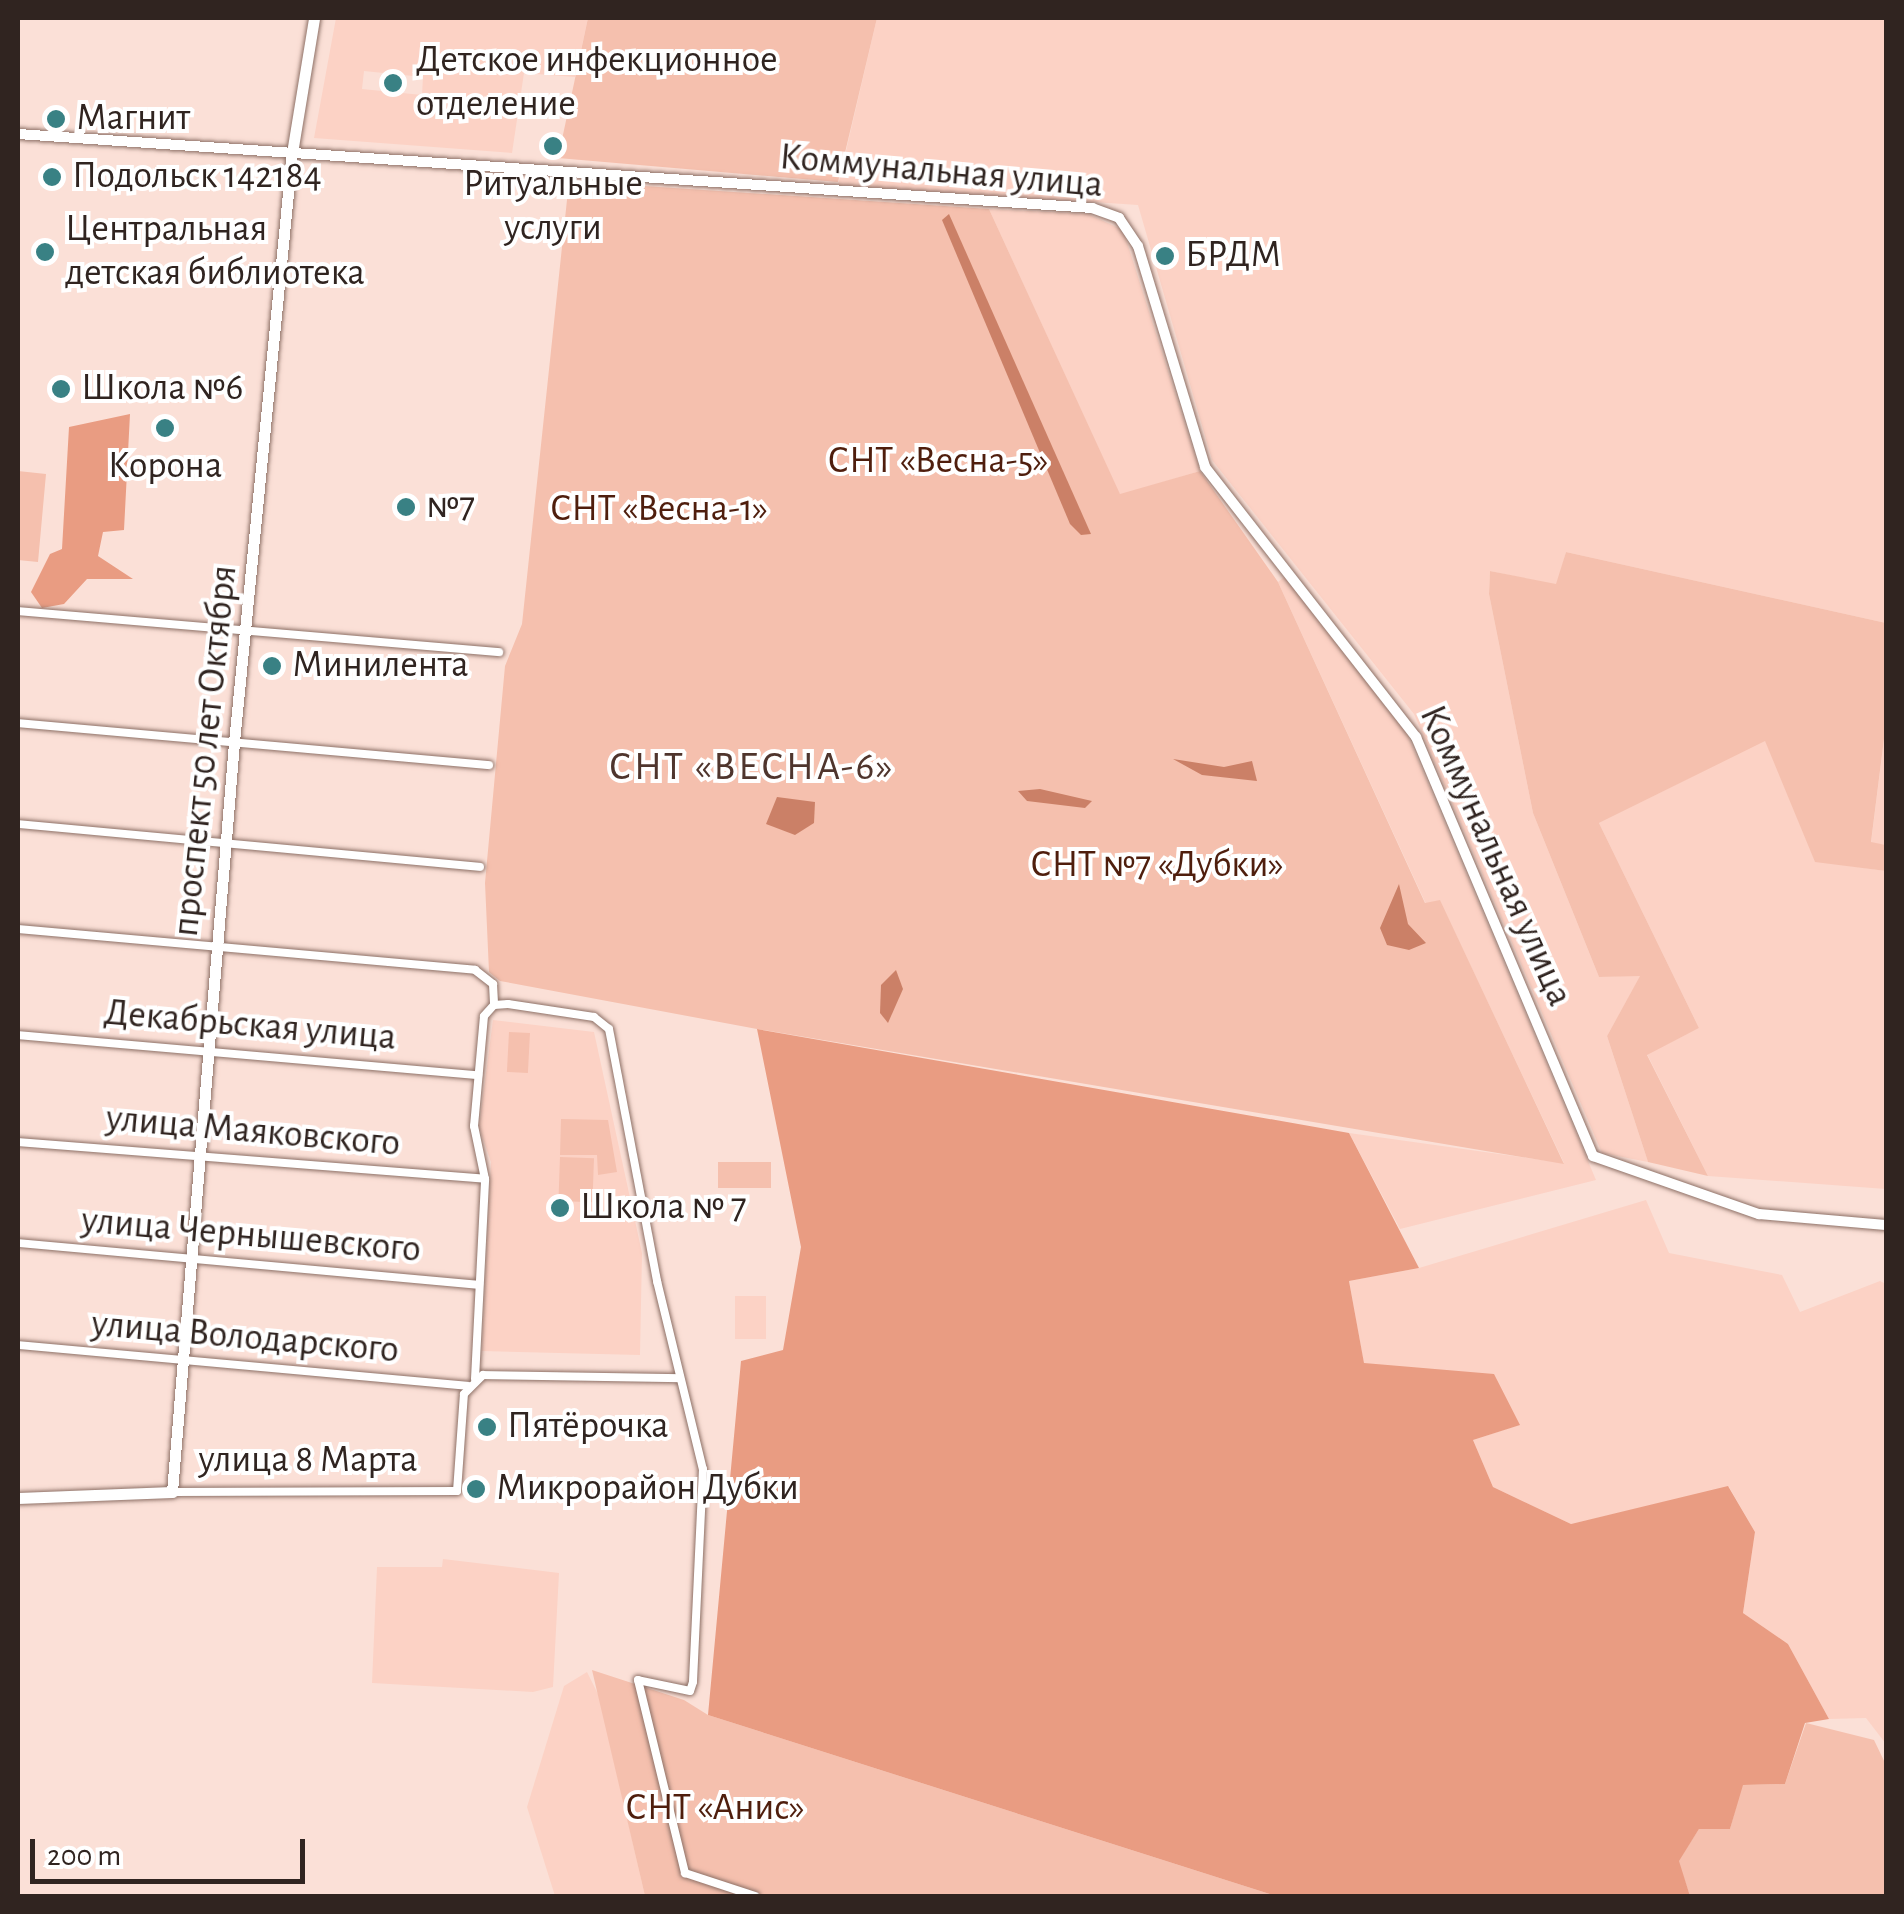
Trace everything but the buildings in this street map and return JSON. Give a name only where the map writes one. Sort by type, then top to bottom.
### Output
[{"type":"main road","name":"проспект 50 лет Октября","points":[[172,1492],[234,742],[292,154],[314,18]]},
{"type":"main road","name":"улица 8 Марта","points":[[18,1498],[172,1492]]},
{"type":"street","name":"Коммунальная улица","points":[[18,134],[1092,208],[1119,218],[1138,246],[1205,467],[1416,738],[1593,1156],[1759,1214],[1886,1224]]},
{"type":"street","points":[[18,611],[499,652]]},
{"type":"street","points":[[18,722],[489,765]]},
{"type":"street","points":[[18,824],[480,867]]},
{"type":"street","points":[[18,929],[476,970],[493,984],[494,1005]]},
{"type":"street","points":[[680,1378],[471,1382],[485,1179],[474,1126],[484,1016],[494,1005],[594,1017],[609,1029],[680,1378],[703,1469],[693,1682],[690,1691],[638,1680],[685,1872],[755,1896]]},
{"type":"street","name":"Декабрьская улица","points":[[18,1034],[208,1047],[478,1075]]},
{"type":"street","name":"улица Маяковского","points":[[18,1142],[199,1152],[485,1179]]},
{"type":"street","name":"улица Чернышевского","points":[[18,1243],[480,1285]]},
{"type":"street","name":"улица Володарского","points":[[18,1345],[471,1382]]},
{"type":"street","name":"улица 8 Марта","points":[[172,1492],[457,1491],[471,1382]]},
{"type":"shaded area","points":[[336,18],[588,18],[575,77],[524,73],[512,153],[314,138]],"holes":[[[364,71],[423,77],[422,95],[362,89]]]},
{"type":"shaded area","points":[[877,18],[1886,18],[1886,623],[1566,552],[1557,585],[1490,571],[1489,594],[1533,813],[1599,977],[1641,975],[1607,1036],[1648,1162],[1602,1153],[1414,714],[1212,460],[1138,205],[838,185]]},
{"type":"shaded area","points":[[989,209],[1088,214],[1123,230],[1200,471],[1120,495]]},
{"type":"shaded area","points":[[949,214],[1091,534],[1081,535],[1070,524],[942,220]]},
{"type":"shaded area","points":[[130,414],[124,530],[103,532],[98,556],[133,579],[87,579],[64,604],[42,608],[31,592],[50,554],[62,549],[69,427]]},
{"type":"shaded area","points":[[1287,575],[1399,715],[1596,1180],[1400,1229],[1349,1133],[1564,1163],[1440,901],[1426,904],[1278,582]]},
{"type":"shaded area","points":[[1886,723],[1886,845],[1871,843]]},
{"type":"shaded area","points":[[1765,740],[1815,861],[1886,871],[1886,1189],[1708,1176],[1647,1054],[1699,1028],[1599,823]]},
{"type":"shaded area","points":[[1173,759],[1224,767],[1252,761],[1257,781],[1202,775]]},
{"type":"shaded area","points":[[1040,789],[1092,801],[1085,808],[1027,801],[1018,791]]},
{"type":"shaded area","points":[[777,797],[815,802],[814,823],[795,835],[766,824]]},
{"type":"shaded area","points":[[1399,884],[1408,924],[1426,943],[1409,950],[1387,945],[1380,928]]},
{"type":"shaded area","points":[[896,970],[903,989],[888,1023],[880,1013],[881,985]]},
{"type":"shaded area","name":"Школа № 7","points":[[493,1020],[594,1032],[642,1253],[640,1355],[482,1351],[491,1162],[479,1127]]},
{"type":"shaded area","points":[[757,1029],[1349,1133],[1419,1268],[1349,1281],[1364,1363],[1494,1374],[1520,1425],[1473,1440],[1493,1487],[1571,1524],[1728,1486],[1755,1532],[1743,1613],[1788,1644],[1829,1719],[1805,1723],[1785,1784],[1743,1785],[1730,1829],[1699,1829],[1679,1861],[1690,1896],[1276,1896],[708,1715],[741,1361],[783,1350],[801,1247]]},
{"type":"shaded area","points":[[1646,1200],[1669,1253],[1782,1275],[1800,1312],[1880,1281],[1886,1284],[1886,1744],[1866,1718],[1829,1719],[1788,1644],[1743,1613],[1755,1532],[1729,1487],[1571,1524],[1493,1487],[1473,1440],[1519,1425],[1364,1364],[1349,1281],[1419,1268]]},
{"type":"shaded area","points":[[735,1296],[766,1296],[766,1339],[735,1339]]},
{"type":"shaded area","points":[[443,1559],[559,1573],[553,1687],[533,1692],[372,1683],[377,1567],[442,1567]]},
{"type":"shaded area","points":[[587,1672],[599,1696],[645,1896],[555,1896],[527,1807],[564,1686]]},
{"type":"green space","points":[[588,18],[877,18],[838,182],[558,158]]},
{"type":"green space","points":[[569,181],[989,209],[1120,494],[1200,471],[1278,582],[1425,903],[1440,900],[1564,1164],[757,1029],[500,981],[489,972],[485,883],[505,666],[522,624]]},
{"type":"green space","points":[[18,471],[46,474],[38,562],[18,560]]},
{"type":"green space","points":[[1566,552],[1886,623],[1886,723],[1871,842],[1886,845],[1886,871],[1815,862],[1765,741],[1599,823],[1699,1028],[1647,1055],[1708,1176],[1648,1162],[1607,1036],[1640,976],[1599,977],[1533,813],[1489,594],[1490,571],[1556,584]]},
{"type":"green space","points":[[509,1032],[530,1033],[528,1073],[507,1072]]},
{"type":"green space","points":[[561,1119],[608,1120],[617,1172],[598,1175],[597,1155],[560,1155]]},
{"type":"green space","points":[[560,1157],[594,1158],[592,1202],[558,1201]]},
{"type":"green space","points":[[718,1162],[771,1162],[771,1188],[718,1188]]},
{"type":"green space","name":"СНТ «Анис»","points":[[592,1670],[684,1700],[708,1715],[1276,1896],[645,1896]]},
{"type":"green space","points":[[1806,1723],[1874,1740],[1886,1765],[1886,1896],[1690,1896],[1678,1861],[1699,1829],[1730,1829],[1742,1785],[1785,1784]]},
{"type":"place","name":"Детское инфекционное отделение","points":[[393,83]]},
{"type":"place","name":"Магнит","points":[[56,119]]},
{"type":"place","name":"Ритуальные услуги","points":[[553,146]]},
{"type":"place","name":"Подольск 142184","points":[[52,177]]},
{"type":"place","name":"Центральная детская библиотека","points":[[45,252]]},
{"type":"place","name":"БРДМ","points":[[1165,256]]},
{"type":"place","name":"Школа №6","points":[[61,389]]},
{"type":"place","name":"Корона","points":[[165,428]]},
{"type":"place","name":"№7","points":[[406,507]]},
{"type":"place","name":"Минилента","points":[[272,666]]},
{"type":"place","name":"Школа № 7","points":[[560,1208]]},
{"type":"place","name":"Пятёрочка","points":[[487,1427]]},
{"type":"place","name":"Микрорайон Дубки","points":[[476,1489]]},
{"type":"district","name":"СНТ «ВЕСНА-6»","points":[[752,767]]},
{"type":"park label","name":"СНТ «Весна-5»","points":[[938,462]]},
{"type":"park label","name":"СНТ «Весна-1»","points":[[659,510]]},
{"type":"park label","name":"СНТ №7 «Дубки»","points":[[1157,866]]}]
